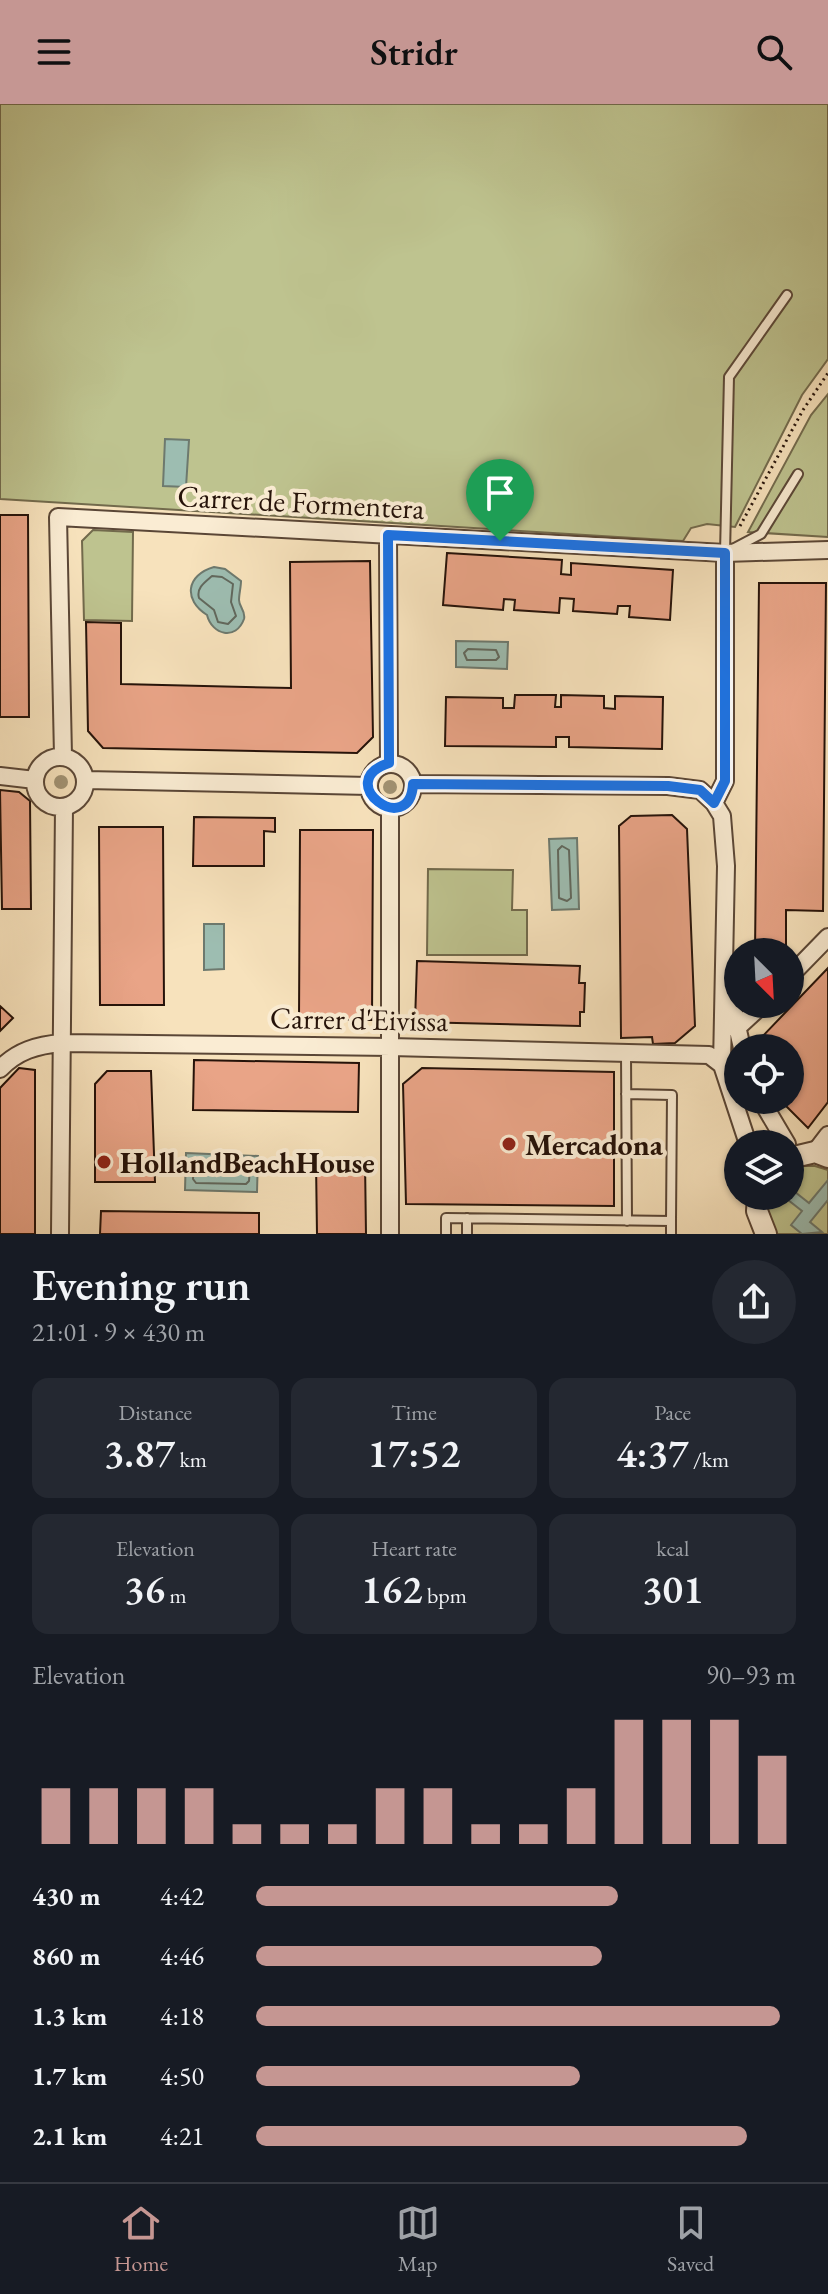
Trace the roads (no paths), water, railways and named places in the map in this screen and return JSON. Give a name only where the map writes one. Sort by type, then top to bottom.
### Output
[{"type":"street","name":"Carrer de Formentera","points":[[63,756],[58,517],[725,553],[828,550]]},
{"type":"street","points":[[388,535],[389,763]]},
{"type":"street","points":[[714,803],[725,781],[725,553]]},
{"type":"street","points":[[63,756],[74,760],[82,768],[86,780],[80,797],[64,807],[53,806],[43,800],[35,780],[37,770],[44,762],[63,756]]},
{"type":"street","points":[[389,763],[402,766],[412,777],[413,784],[410,798],[398,807],[390,808],[378,804],[369,786],[374,771],[389,763]]},
{"type":"street","points":[[0,776],[35,780]]},
{"type":"street","points":[[86,780],[369,786]]},
{"type":"street","points":[[413,784],[668,786],[700,790],[722,816],[725,835],[724,938]]},
{"type":"street","points":[[60,1234],[64,807]]},
{"type":"street","points":[[390,808],[390,1234]]},
{"type":"street","points":[[804,962],[828,937]]},
{"type":"street","points":[[724,966],[722,1065],[743,1130]]},
{"type":"street","points":[[734,1018],[738,1034]]},
{"type":"street","points":[[736,1029],[748,1018]]},
{"type":"street","name":"Carrer d'Eivissa","points":[[0,1069],[9,1060],[37,1045],[62,1043],[709,1055],[722,1065]]},
{"type":"street","points":[[772,1114],[784,1130]]},
{"type":"street","points":[[804,1150],[828,1135]]},
{"type":"street","points":[[750,1234],[756,1210]]},
{"type":"street","points":[[760,1210],[766,1234]]},
{"type":"lane","points":[[787,295],[729,377],[725,553],[761,534],[798,474]]},
{"type":"lane","points":[[626,1053],[627,1221]]},
{"type":"lane","points":[[626,1094],[672,1095],[671,1234]]},
{"type":"lane","points":[[446,1234],[446,1218],[671,1221]]},
{"type":"lane","points":[[467,1218],[467,1234]]},
{"type":"water","points":[[165,439],[189,440],[186,487],[163,486]]},
{"type":"water","points":[[214,567],[225,569],[241,581],[239,600],[244,619],[230,633],[214,627],[191,595],[193,582]]},
{"type":"water","points":[[456,641],[508,642],[507,669],[456,667]]},
{"type":"water","points":[[577,838],[579,909],[552,910],[549,839]]},
{"type":"water","points":[[204,924],[224,924],[224,969],[204,970]]},
{"type":"water","points":[[186,1153],[258,1156],[257,1192],[185,1190]]},
{"type":"water","points":[[828,1180],[828,1200],[810,1222],[822,1232],[802,1234],[791,1225],[801,1210],[804,1210],[804,1199],[809,1203]]},
{"type":"place","name":"Mercadona","points":[[509,1144]]},
{"type":"place","name":"HollandBeachHouse","points":[[104,1162]]}]
